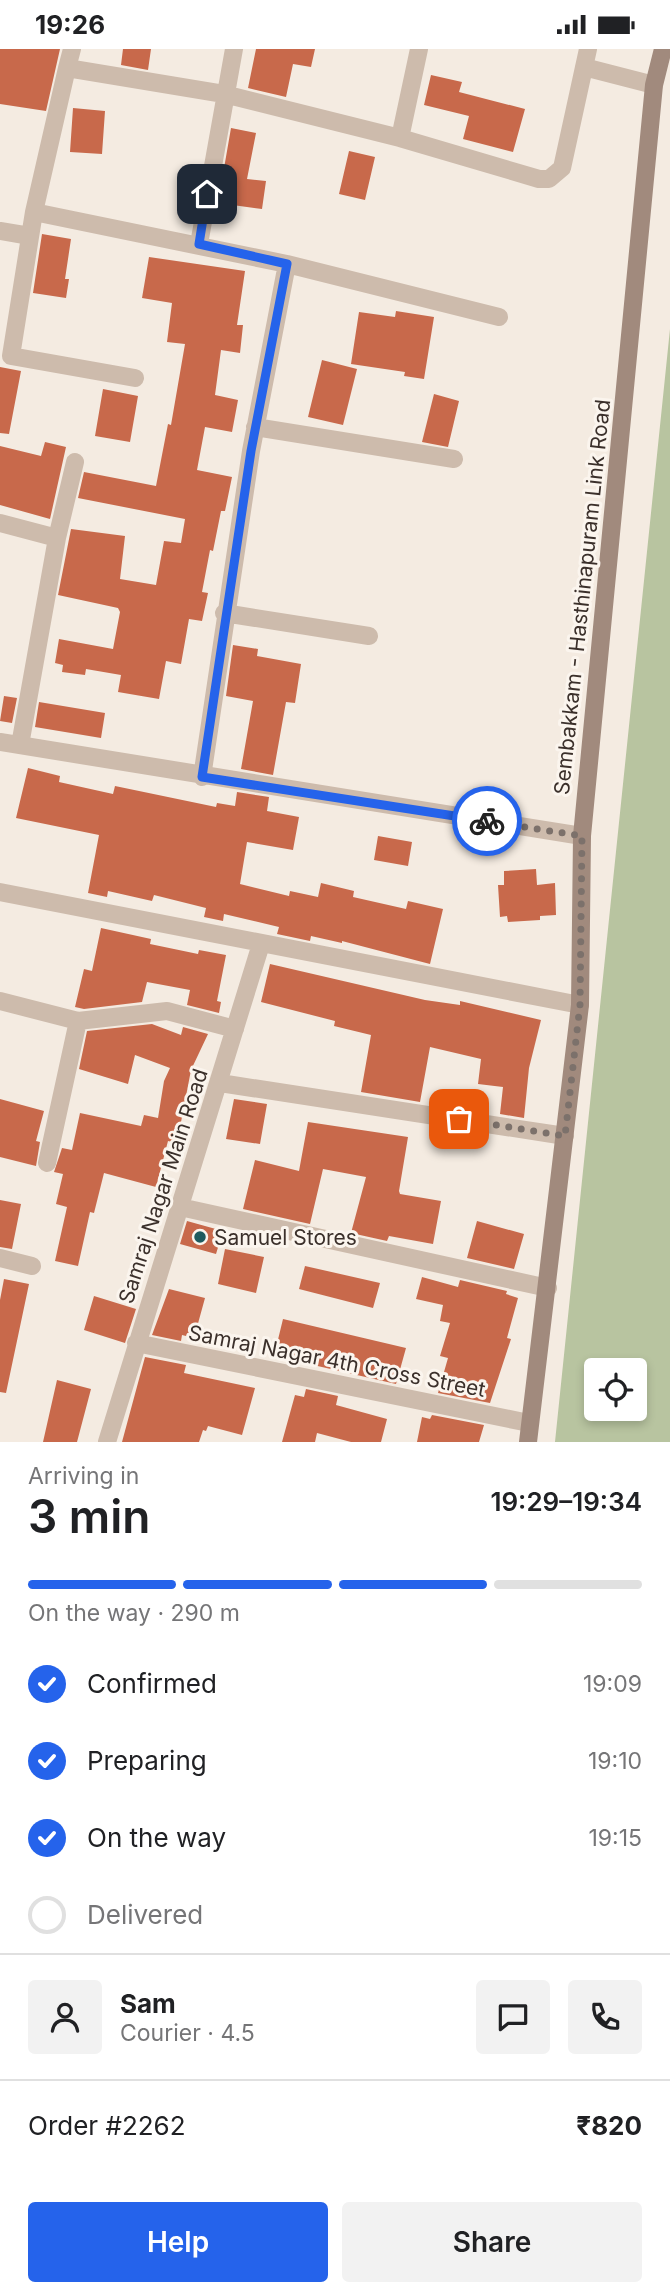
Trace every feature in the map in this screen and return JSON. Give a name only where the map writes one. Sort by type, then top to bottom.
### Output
[{"type":"street","points":[[72,49],[34,212],[6,355],[135,378]]},
{"type":"street","points":[[199,244],[234,49]]},
{"type":"street","points":[[400,138],[419,49]]},
{"type":"street","name":"Sembakkam - Hasthinapuram Link Road","points":[[528,1442],[580,1005],[582,836],[654,85],[663,49]]},
{"type":"street","points":[[67,68],[224,94],[400,138],[539,179],[550,179],[562,168],[586,58],[654,85]]},
{"type":"street","points":[[34,212],[199,244],[499,317]]},
{"type":"street","points":[[0,232],[30,236]]},
{"type":"street","points":[[202,777],[224,613],[255,427],[287,264]]},
{"type":"street","points":[[255,427],[454,459]]},
{"type":"street","points":[[20,745],[57,538],[75,462]]},
{"type":"street","points":[[0,523],[57,538]]},
{"type":"street","points":[[224,613],[369,636]]},
{"type":"street","points":[[0,742],[202,777],[582,836]]},
{"type":"street","points":[[0,892],[580,1005]]},
{"type":"street","name":"Samraj Nagar Main Road","points":[[107,1442],[261,944]]},
{"type":"street","points":[[0,1001],[78,1021],[167,1011],[235,1029]]},
{"type":"street","points":[[47,1163],[78,1021]]},
{"type":"street","points":[[220,1083],[565,1136]]},
{"type":"street","points":[[180,1207],[548,1288]]},
{"type":"street","points":[[0,1258],[32,1266]]},
{"type":"street","name":"Samraj Nagar 4th Cross Street","points":[[136,1343],[529,1423]]},
{"type":"green space","points":[[670,329],[670,1442],[555,1442]]},
{"type":"building","points":[[0,49],[60,49],[46,111],[0,104]]},
{"type":"building","points":[[123,49],[151,49],[148,70],[121,65]]},
{"type":"building","points":[[256,49],[315,49],[311,67],[293,64],[286,97],[248,88]]},
{"type":"building","points":[[431,75],[462,82],[459,92],[525,109],[513,152],[463,139],[469,116],[424,105]]},
{"type":"building","points":[[73,108],[105,111],[102,154],[70,152]]},
{"type":"building","points":[[231,128],[256,133],[247,179],[266,181],[262,209],[218,203]]},
{"type":"building","points":[[349,151],[375,157],[365,200],[339,194]]},
{"type":"building","points":[[42,234],[71,239],[65,279],[69,279],[66,298],[33,293]]},
{"type":"building","points":[[149,257],[245,271],[237,325],[243,325],[240,353],[221,350],[215,395],[238,400],[232,432],[205,427],[197,470],[232,477],[225,511],[221,511],[213,551],[210,550],[202,592],[208,593],[202,621],[189,619],[181,664],[166,661],[159,699],[118,692],[121,675],[86,669],[85,675],[62,672],[63,665],[55,663],[59,639],[113,649],[120,612],[118,608],[58,595],[71,529],[125,536],[120,579],[156,585],[164,541],[181,543],[185,519],[78,498],[84,472],[156,486],[168,424],[171,425],[185,344],[167,342],[172,303],[142,298]]},
{"type":"building","points":[[396,311],[434,317],[424,379],[404,376],[405,372],[351,364],[359,312],[395,317]]},
{"type":"building","points":[[322,360],[357,369],[343,425],[308,417]]},
{"type":"building","points":[[0,367],[21,371],[9,434],[0,433]]},
{"type":"building","points":[[103,389],[138,396],[130,442],[95,436]]},
{"type":"building","points":[[434,394],[459,401],[448,447],[422,442]]},
{"type":"building","points":[[45,442],[66,447],[50,519],[0,505],[0,446],[41,456]]},
{"type":"building","points":[[233,645],[258,649],[257,656],[301,664],[295,703],[286,702],[273,775],[241,769],[253,701],[226,696]]},
{"type":"building","points":[[4,696],[17,698],[12,723],[0,721]]},
{"type":"building","points":[[39,702],[105,713],[101,738],[35,727]]},
{"type":"building","points":[[28,768],[60,776],[59,782],[113,794],[115,786],[216,807],[217,803],[235,806],[237,792],[269,797],[267,811],[299,817],[293,850],[247,842],[240,884],[289,896],[290,891],[318,897],[321,883],[354,891],[353,897],[406,909],[408,901],[443,909],[430,964],[342,941],[311,936],[310,941],[277,934],[279,927],[224,914],[223,921],[204,917],[206,908],[154,895],[152,901],[108,891],[107,897],[88,893],[99,835],[16,818]]},
{"type":"building","points":[[378,836],[412,842],[408,866],[374,860]]},
{"type":"building","points":[[536,869],[537,885],[555,883],[556,915],[540,916],[540,920],[508,922],[507,916],[500,917],[498,885],[504,885],[504,871]]},
{"type":"building","points":[[101,928],[151,939],[150,944],[198,954],[199,950],[226,955],[217,1001],[221,1002],[219,1013],[187,1005],[190,990],[147,982],[142,1002],[84,1009],[75,1007],[84,969],[92,971]]},
{"type":"building","points":[[270,964],[425,1000],[460,1005],[460,1001],[541,1020],[529,1068],[524,1118],[500,1114],[503,1087],[478,1084],[481,1059],[430,1047],[420,1102],[361,1092],[371,1035],[334,1026],[335,1021],[261,1002]]},
{"type":"building","points":[[152,1024],[181,1035],[183,1027],[208,1034],[191,1070],[177,1143],[168,1141],[156,1187],[104,1173],[94,1213],[90,1212],[78,1266],[55,1261],[67,1207],[56,1204],[63,1174],[54,1172],[62,1148],[72,1150],[80,1113],[141,1126],[144,1115],[158,1118],[164,1081],[170,1068],[135,1055],[128,1084],[79,1069],[87,1031]]},
{"type":"building","points":[[0,1099],[44,1111],[36,1141],[40,1142],[36,1166],[0,1157]]},
{"type":"building","points":[[234,1099],[267,1104],[260,1144],[226,1139]]},
{"type":"building","points":[[308,1122],[408,1137],[399,1191],[400,1194],[441,1201],[433,1244],[389,1236],[387,1241],[351,1233],[366,1177],[323,1169],[310,1224],[243,1209],[255,1160],[299,1171]]},
{"type":"building","points":[[0,1200],[21,1204],[12,1249],[0,1247]]},
{"type":"building","name":"Samuel Stores","points":[[187,1221],[223,1231],[216,1254],[180,1244]]},
{"type":"building","points":[[477,1221],[524,1234],[514,1269],[467,1258]]},
{"type":"building","points":[[225,1249],[264,1257],[256,1293],[218,1284]]},
{"type":"building","points":[[305,1266],[380,1283],[373,1308],[299,1289]]},
{"type":"building","points":[[422,1277],[458,1287],[460,1280],[507,1291],[506,1294],[518,1298],[507,1338],[511,1339],[490,1403],[438,1393],[448,1358],[440,1356],[450,1323],[440,1321],[443,1305],[416,1299]]},
{"type":"building","points":[[4,1279],[29,1284],[6,1393],[0,1392],[0,1300]]},
{"type":"building","points":[[169,1289],[205,1298],[194,1338],[182,1335],[181,1341],[152,1335]]},
{"type":"building","points":[[94,1296],[136,1309],[125,1343],[84,1330]]},
{"type":"building","points":[[283,1319],[406,1348],[396,1384],[274,1356]]},
{"type":"building","points":[[145,1357],[186,1365],[184,1373],[255,1388],[242,1435],[208,1426],[206,1431],[203,1430],[199,1442],[122,1442]]},
{"type":"building","points":[[57,1380],[91,1389],[77,1442],[43,1442]]},
{"type":"building","points":[[306,1389],[338,1396],[336,1405],[387,1419],[381,1442],[351,1442],[317,1433],[315,1442],[282,1442],[295,1395],[304,1397]]},
{"type":"building","points":[[432,1415],[484,1425],[479,1442],[417,1442],[422,1417],[430,1419]]},
{"type":"way so far","points":[[459,1119],[565,1136],[580,1005],[582,836],[487,821]]},
{"type":"place","name":"Samuel Stores","points":[[200,1237]]},
{"type":"route","points":[[207,194],[199,244],[287,264],[251,451],[222,626],[202,777],[487,821]]}]
